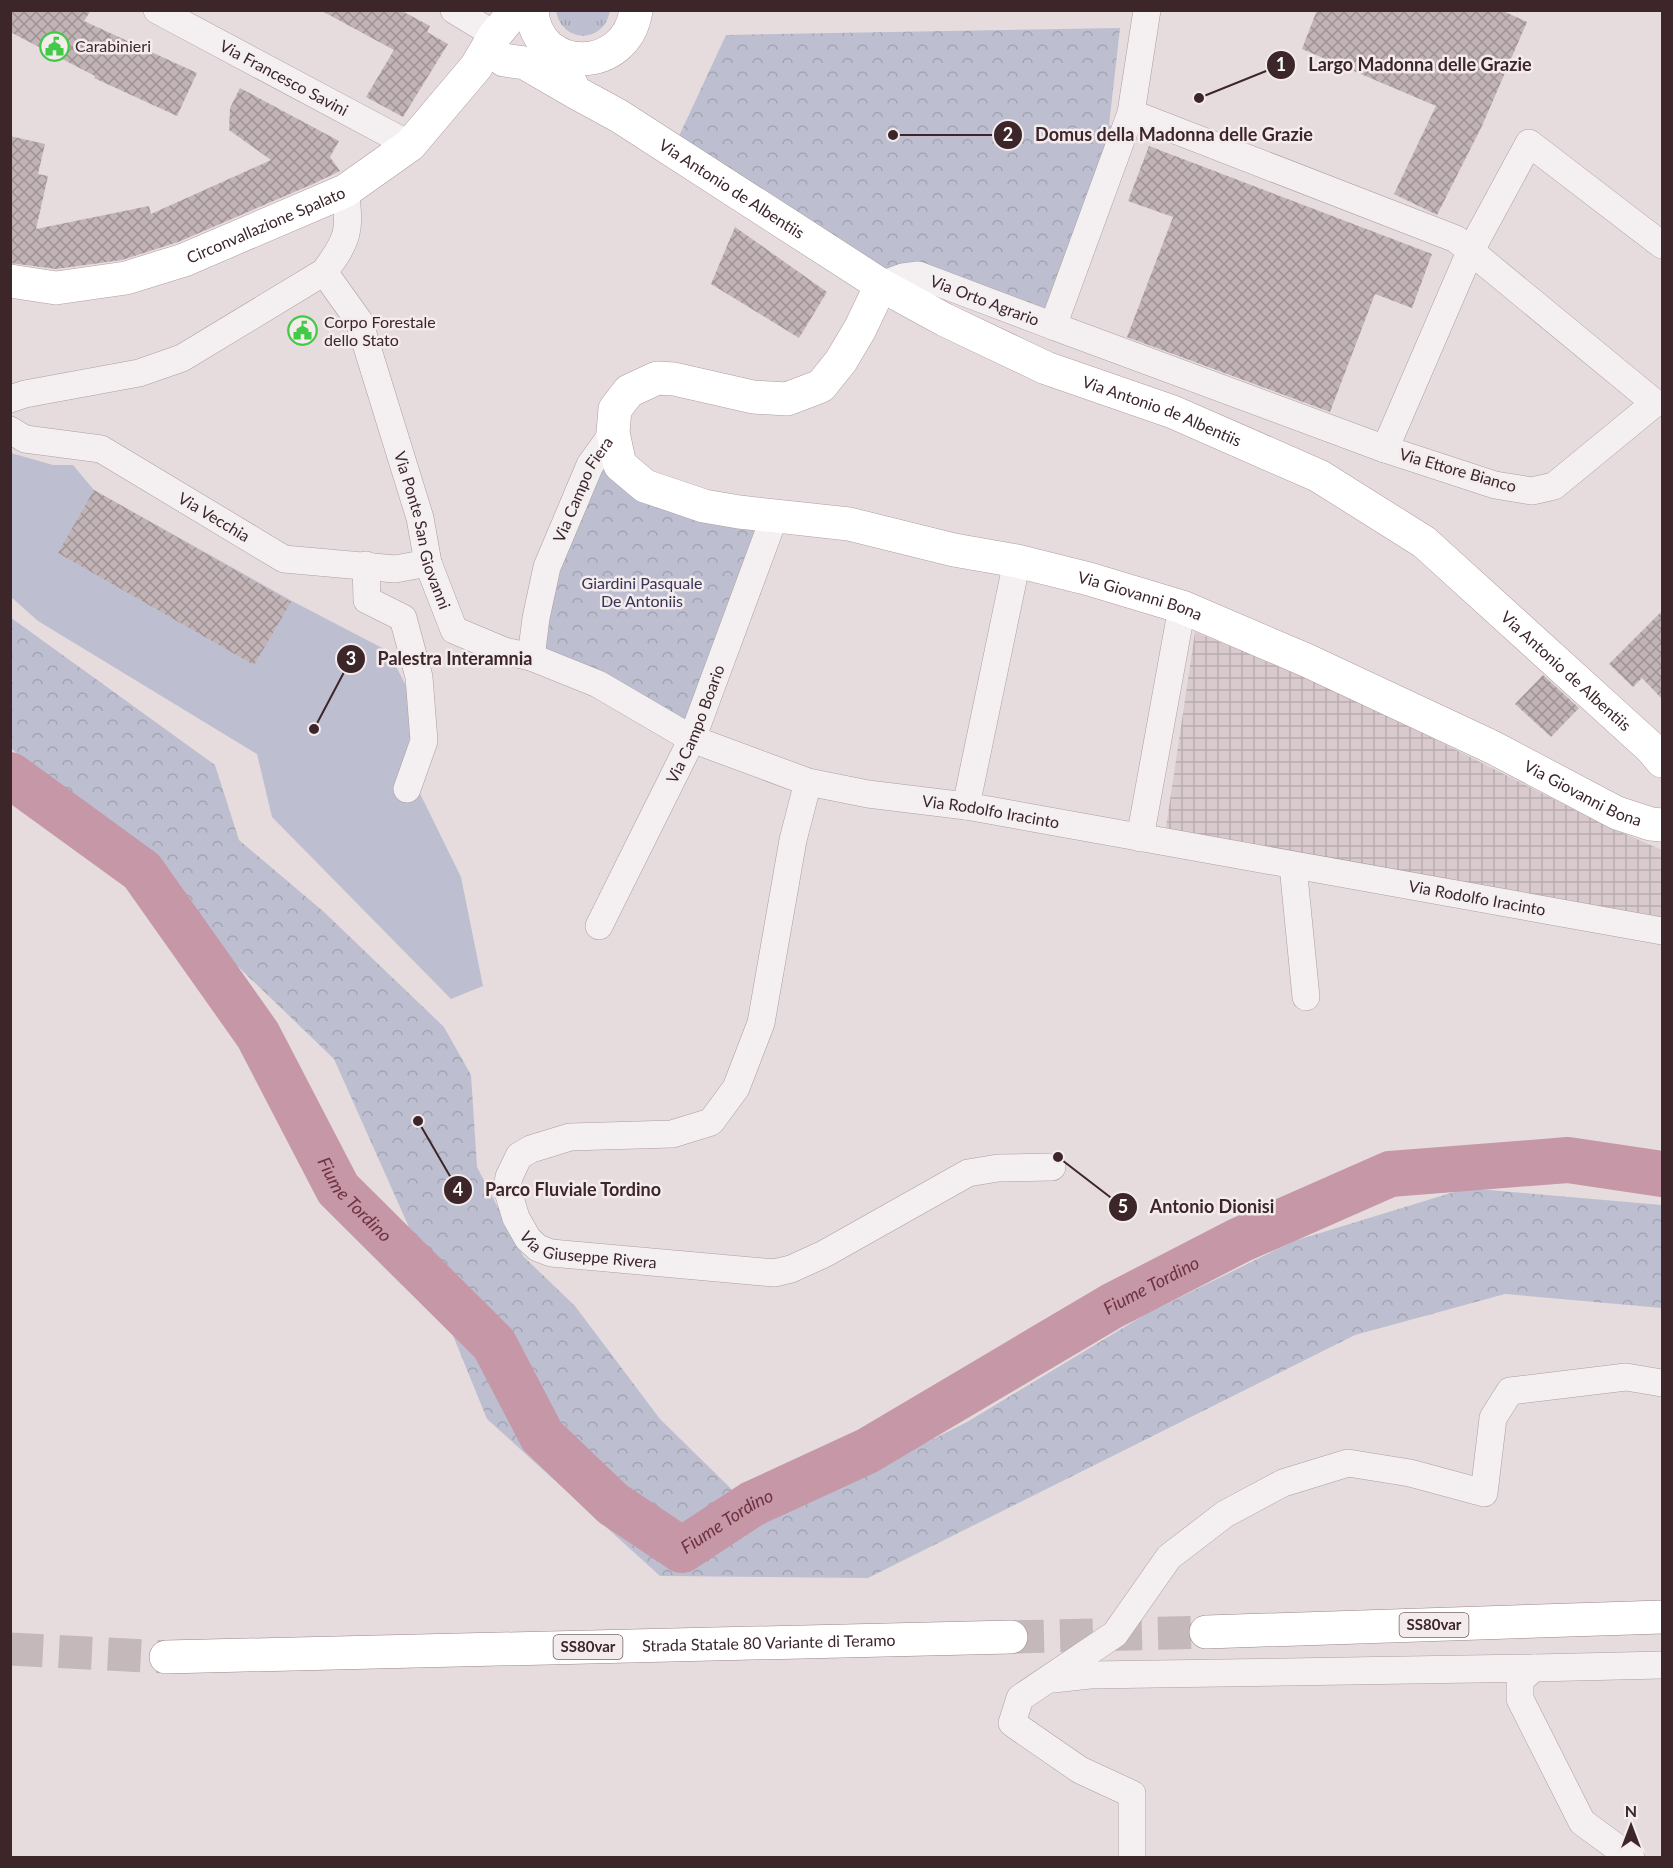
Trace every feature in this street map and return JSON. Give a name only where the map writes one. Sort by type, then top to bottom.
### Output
[{"type":"main road","points":[[543,34],[576,59],[588,60],[609,53],[624,40],[631,31],[636,10]]},
{"type":"main road","name":"Circonvallazione Spalato","points":[[10,281],[56,288],[126,278],[184,260],[345,191],[410,146],[498,43],[543,34]]},
{"type":"main road","points":[[543,34],[574,92]]},
{"type":"main road","name":"Via Antonio de Albentiis","points":[[498,43],[525,63],[619,116],[881,285],[945,320],[1046,368],[1173,412],[1319,476],[1424,542],[1659,749]]},
{"type":"main road","points":[[609,53],[606,87],[619,116]]},
{"type":"main road","name":"Via Campo Fiera","points":[[613,433],[615,409],[629,391],[657,378],[674,379],[753,397],[774,399],[787,399],[821,386],[841,361],[860,329],[881,285]]},
{"type":"main road","name":"Via Giovanni Bona","points":[[613,433],[620,465],[645,486],[704,506],[849,524],[954,550],[1017,561],[1089,579],[1182,607],[1306,660],[1492,747],[1617,813],[1651,824],[1662,825]]},
{"type":"main road","name":"SS80var","points":[[1206,1632],[1662,1617]]},
{"type":"main road","name":"Strada Statale 80 Variante di Teramo","points":[[166,1657],[1011,1637]]},
{"type":"street","name":"Via Francesco Savini","points":[[157,10],[410,146]]},
{"type":"street","points":[[454,10],[498,43]]},
{"type":"street","points":[[1053,326],[1131,113],[1147,10]]},
{"type":"street","name":"Via Ettore Bianco","points":[[1053,326],[1385,449],[1495,485],[1532,491],[1554,486],[1659,400],[1456,239],[1131,113]]},
{"type":"street","points":[[1385,449],[1470,252],[1529,143],[1662,245]]},
{"type":"street","points":[[10,399],[25,394],[139,373],[183,358],[324,273],[339,253],[347,236],[348,214],[345,191]]},
{"type":"street","name":"Via Ponte San Giovanni","points":[[324,273],[359,321],[420,518],[428,563],[454,630],[504,651],[531,657],[598,684],[692,739]]},
{"type":"street","name":"Via Orto Agrario","points":[[881,285],[903,277],[918,275],[1053,326]]},
{"type":"street","name":"Via Vecchia","points":[[10,430],[25,439],[101,449],[284,559],[395,569],[428,563]]},
{"type":"street","name":"Via Campo Fiera","points":[[531,657],[536,618],[547,567],[590,465],[613,433]]},
{"type":"street","name":"Via Campo Boario","points":[[599,926],[692,739],[776,515]]},
{"type":"street","points":[[966,806],[1017,561]]},
{"type":"street","points":[[366,565],[366,600],[403,618],[419,676],[424,741],[407,789]]},
{"type":"street","points":[[1140,838],[1182,607]]},
{"type":"street","name":"Via Rodolfo Iracinto","points":[[692,739],[808,782],[868,794],[966,806],[1662,931]]},
{"type":"street","name":"Via Giuseppe Rivera","points":[[808,782],[793,840],[761,1023],[736,1088],[711,1122],[672,1134],[580,1136],[531,1149],[519,1156],[509,1177],[507,1188],[516,1218],[528,1239],[538,1248],[550,1253],[774,1273],[791,1269],[824,1254],[968,1173],[998,1168],[1052,1167]]},
{"type":"street","points":[[1293,866],[1306,997]]},
{"type":"street","points":[[1132,1857],[1132,1794],[1080,1770],[1012,1723],[1020,1698],[1115,1634],[1169,1557],[1225,1514],[1283,1483],[1348,1463],[1410,1473],[1484,1493],[1493,1418],[1510,1391],[1626,1377],[1662,1383]]},
{"type":"street","points":[[1049,1679],[1090,1676],[1662,1665]]},
{"type":"street","points":[[1534,1668],[1520,1680],[1520,1699],[1582,1822],[1630,1857]]},
{"type":"shaded area","points":[[1195,632],[1333,688],[1609,827],[1662,850],[1662,922],[1165,834]]},
{"type":"green space","points":[[610,10],[600,29],[583,36],[566,30],[556,11]]},
{"type":"green space","points":[[1120,28],[1109,125],[1125,131],[1053,326],[918,275],[881,285],[672,151],[726,35]]},
{"type":"green space","points":[[11,453],[53,465],[73,465],[94,490],[292,601],[388,651],[416,705],[405,763],[461,877],[483,986],[451,999],[272,817],[257,754],[38,621],[11,597]]},
{"type":"green space","name":"Giardini Pasquale De Antoniis","points":[[590,465],[671,496],[775,515],[692,739],[531,657]]},
{"type":"green space","points":[[10,617],[215,765],[239,840],[324,912],[444,1027],[471,1075],[477,1167],[523,1256],[575,1306],[660,1419],[766,1523],[967,1422],[1146,1314],[1294,1241],[1467,1188],[1662,1205],[1662,1308],[1505,1294],[1355,1335],[868,1578],[660,1576],[487,1419],[408,1225],[334,1059],[11,748]]},
{"type":"building","points":[[10,10],[91,10],[84,21],[197,73],[177,116],[94,78],[95,76],[10,32]]},
{"type":"building","points":[[320,10],[400,10],[430,26],[427,32],[448,44],[403,117],[366,97],[394,50]]},
{"type":"building","points":[[1317,10],[1501,10],[1527,22],[1482,126],[1437,215],[1394,194],[1436,106],[1302,49]]},
{"type":"building","points":[[240,88],[339,141],[330,157],[340,171],[178,242],[122,260],[56,269],[10,263],[10,136],[45,144],[38,174],[48,176],[36,229],[149,206],[151,214],[271,160],[229,130],[230,108]]},
{"type":"building","points":[[1149,146],[1432,254],[1412,308],[1375,294],[1330,412],[1127,337],[1173,217],[1128,201]]},
{"type":"building","points":[[735,227],[827,292],[799,338],[711,284]]},
{"type":"building","points":[[94,490],[291,602],[254,665],[58,553]]},
{"type":"building","points":[[1662,611],[1662,699],[1642,678],[1633,687],[1609,664]]},
{"type":"building","points":[[1543,675],[1579,708],[1551,737],[1515,704]]},
{"type":"waterway","name":"Fiume Tordino","points":[[10,775],[142,871],[258,1035],[338,1189],[494,1344],[542,1436],[613,1504],[682,1550],[752,1504],[867,1451],[1112,1306],[1240,1240],[1390,1174],[1568,1160],[1662,1174]]},
{"type":"tunnel","points":[[1011,1637],[1206,1632]]},
{"type":"tunnel","points":[[10,1649],[166,1657]]},
{"type":"place","name":"Carabinieri","points":[[54,46]]},
{"type":"place","name":"Largo Madonna delle Grazie","points":[[1199,98]]},
{"type":"place","name":"Domus della Madonna delle Grazie","points":[[893,135]]},
{"type":"place","name":"Corpo Forestale dello Stato","points":[[303,331]]},
{"type":"place","name":"Palestra Interamnia","points":[[314,729]]},
{"type":"place","name":"Parco Fluviale Tordino","points":[[418,1121]]},
{"type":"place","name":"Antonio Dionisi","points":[[1058,1157]]}]
